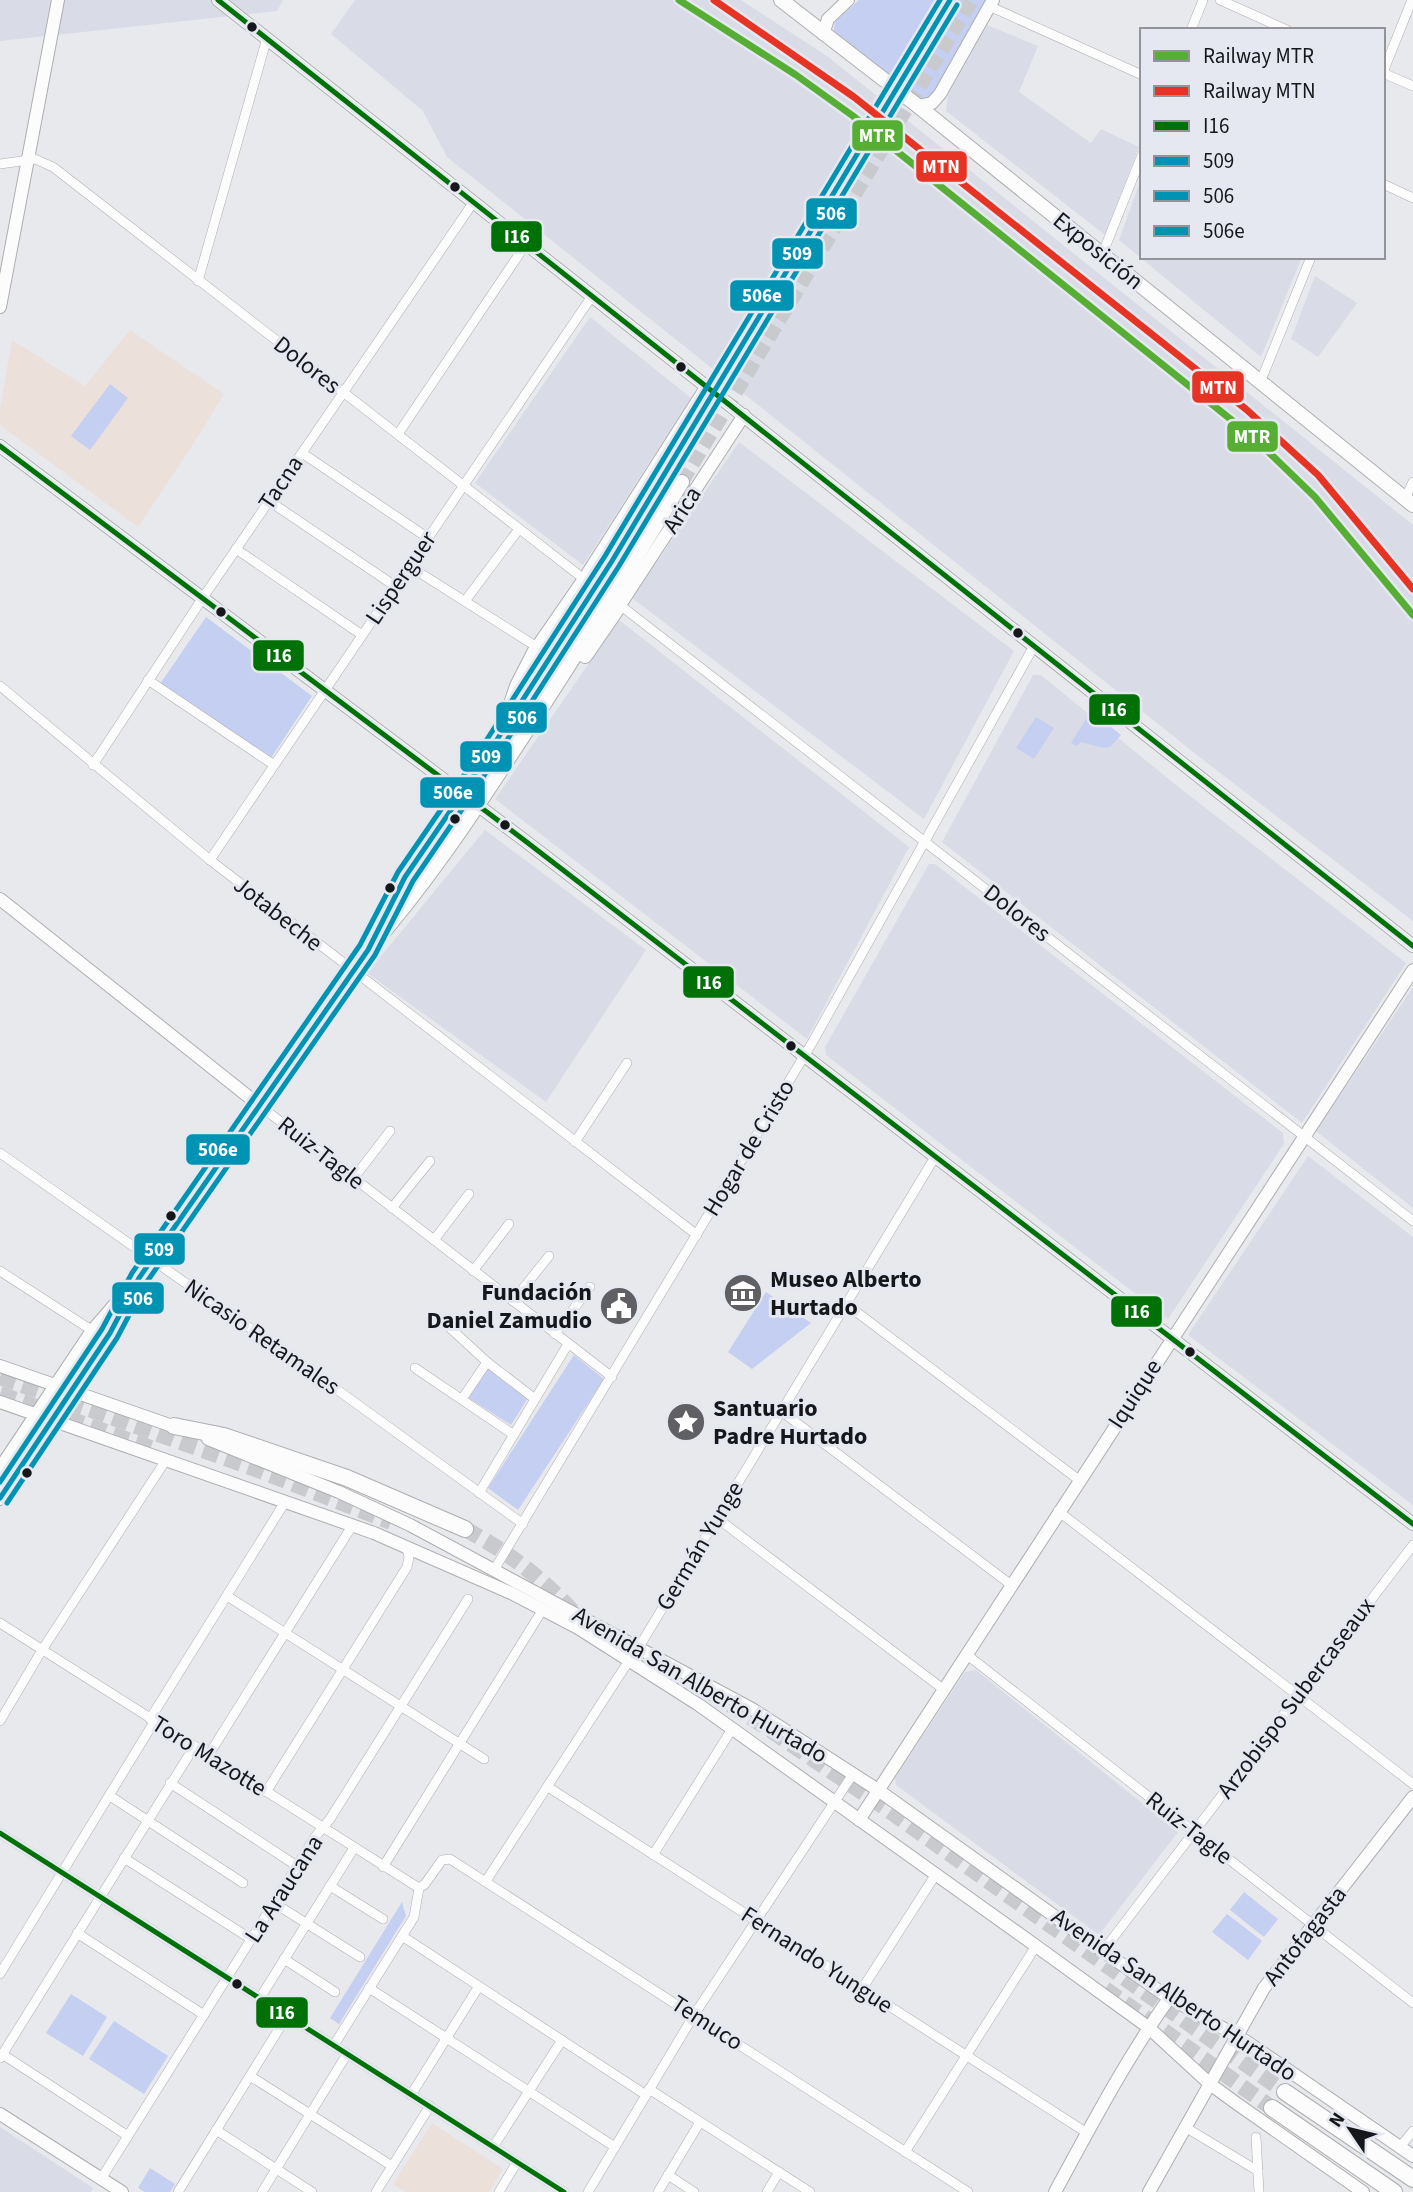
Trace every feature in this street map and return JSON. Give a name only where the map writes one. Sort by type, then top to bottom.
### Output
[{"type":"highway","points":[[174,1426],[225,1436],[311,1465],[378,1489],[465,1529]]},
{"type":"highway","points":[[1285,2092],[1413,2179]]},
{"type":"highway","points":[[1272,2108],[1394,2192]]},
{"type":"main road","name":"Exposición","points":[[781,0],[918,106],[1409,502]]},
{"type":"main road","name":"Arica","points":[[368,950],[405,877],[462,794],[666,472]]},
{"type":"main road","name":"Arica","points":[[0,1470],[93,1331],[139,1278],[352,972],[402,910],[477,806],[540,711],[682,482]]},
{"type":"main road","points":[[540,711],[576,668],[620,605]]},
{"type":"main road","points":[[503,729],[517,686],[537,647]]},
{"type":"main road","name":"Arica","points":[[0,1498],[110,1333],[139,1278]]},
{"type":"street","points":[[0,307],[58,0]]},
{"type":"street","points":[[218,0],[1413,946]]},
{"type":"street","points":[[823,34],[828,19],[848,0]]},
{"type":"street","points":[[1192,28],[1203,0]]},
{"type":"street","points":[[1220,0],[1283,28]]},
{"type":"street","points":[[1385,67],[1412,0]]},
{"type":"street","points":[[918,106],[932,103],[940,94],[991,3],[1140,74]]},
{"type":"street","points":[[198,281],[267,38]]},
{"type":"street","points":[[1385,73],[1413,86]]},
{"type":"street","points":[[0,164],[27,160]]},
{"type":"street","name":"Dolores","points":[[27,160],[41,160],[53,167],[584,579]]},
{"type":"street","points":[[1102,255],[1140,160]]},
{"type":"street","points":[[1385,185],[1413,198]]},
{"type":"street","name":"Tacna","points":[[93,765],[202,599],[473,203]]},
{"type":"street","points":[[398,435],[526,244]]},
{"type":"street","points":[[1260,383],[1310,259]]},
{"type":"street","name":"Lisperguer","points":[[210,860],[592,296]]},
{"type":"street","name":"Arica","points":[[537,647],[584,579],[707,386]]},
{"type":"street","name":"Arica","points":[[620,605],[744,415]]},
{"type":"street","points":[[0,446],[462,794],[1413,1524]]},
{"type":"street","points":[[302,453],[428,538]]},
{"type":"street","points":[[1409,502],[1413,482]]},
{"type":"street","points":[[269,501],[395,586]]},
{"type":"street","points":[[465,601],[519,528]]},
{"type":"street","points":[[236,549],[362,635]]},
{"type":"street","points":[[409,566],[537,647]]},
{"type":"street","name":"Dolores","points":[[620,605],[1413,1221]]},
{"type":"street","name":"Hogar de Cristo","points":[[494,1570],[804,1056],[1034,646]]},
{"type":"street","points":[[148,680],[274,765]]},
{"type":"street","name":"Jotabeche","points":[[0,686],[210,860],[697,1236]]},
{"type":"street","name":"Ruiz-Tagle","points":[[0,899],[353,1179],[612,1377]]},
{"type":"street","name":"Iquique","points":[[859,1820],[1010,1584],[1413,970]]},
{"type":"street","points":[[575,1142],[627,1063]]},
{"type":"street","points":[[353,1179],[390,1131]]},
{"type":"street","name":"Nicasio Retamales","points":[[0,1153],[523,1524]]},
{"type":"street","name":"Germán Yunge","points":[[639,1647],[934,1157]]},
{"type":"street","points":[[392,1208],[429,1161]]},
{"type":"street","points":[[434,1240],[469,1194]]},
{"type":"street","points":[[473,1270],[509,1224]]},
{"type":"street","points":[[513,1301],[549,1256]]},
{"type":"street","points":[[0,1271],[93,1331]]},
{"type":"street","points":[[555,1334],[590,1287]]},
{"type":"street","points":[[846,1304],[1079,1480]]},
{"type":"street","points":[[450,1328],[487,1362],[535,1399]]},
{"type":"street","points":[[479,1493],[568,1344]]},
{"type":"street","points":[[462,1399],[487,1362]]},
{"type":"street","name":"Avenida San Alberto Hurtado","points":[[0,1366],[174,1426],[340,1492],[410,1525],[780,1725],[878,1790],[1102,1951],[1170,1997],[1237,2036],[1413,2156]]},
{"type":"street","points":[[415,1368],[514,1435]]},
{"type":"street","name":"Avenida San Alberto Hurtado","points":[[0,1402],[352,1526],[407,1547],[543,1609],[630,1660],[936,1874],[1148,2027],[1210,2084],[1363,2192]]},
{"type":"street","points":[[781,1411],[1010,1584]]},
{"type":"street","points":[[0,1721],[42,1650],[166,1460]]},
{"type":"street","points":[[0,1974],[110,1796],[152,1721],[285,1502]]},
{"type":"street","points":[[1059,1511],[1413,1784]]},
{"type":"street","points":[[717,1518],[943,1689]]},
{"type":"street","points":[[208,1756],[352,1526]]},
{"type":"street","name":"Arzobispo Subercaseaux","points":[[1102,1951],[1413,1545]]},
{"type":"street","points":[[266,1793],[407,1567],[407,1547]]},
{"type":"street","points":[[227,1596],[484,1759]]},
{"type":"street","name":"La Araucana","points":[[101,2179],[468,1599]]},
{"type":"street","points":[[383,1867],[543,1609]]},
{"type":"street","name":"Toro Mazotte","points":[[0,1623],[419,1888]]},
{"type":"street","name":"Ruiz-Tagle","points":[[966,1654],[1413,2003]]},
{"type":"street","points":[[486,1881],[630,1660]]},
{"type":"street","points":[[653,1854],[732,1729]]},
{"type":"street","points":[[128,2136],[1,2056],[194,1747]]},
{"type":"street","points":[[588,2192],[694,2015],[853,1774]]},
{"type":"street","points":[[170,1783],[297,1866]]},
{"type":"street","name":"Fernando Yungue","points":[[548,1787],[1087,2133]]},
{"type":"street","points":[[110,1796],[243,1883]]},
{"type":"street","name":"Antofagasta","points":[[1149,2192],[1250,2011],[1274,1974],[1413,1797]]},
{"type":"street","points":[[0,1833],[564,2192]]},
{"type":"street","points":[[260,1998],[354,1848]]},
{"type":"street","points":[[124,1858],[251,1939]]},
{"type":"street","name":"Temuco","points":[[419,1888],[425,1885],[439,1862],[450,1858],[968,2192]]},
{"type":"street","points":[[862,1989],[936,1874]]},
{"type":"street","points":[[330,1886],[383,1919]]},
{"type":"street","points":[[334,2045],[414,1917],[419,1888]]},
{"type":"street","points":[[274,1903],[359,1957]]},
{"type":"street","points":[[77,1933],[204,2015]]},
{"type":"street","points":[[402,1936],[562,2040],[700,2122],[810,2192]]},
{"type":"street","points":[[905,2152],[1036,1946]]},
{"type":"street","points":[[284,1959],[335,1992]]},
{"type":"street","points":[[411,2095],[479,1986]]},
{"type":"street","points":[[369,1988],[615,2147]]},
{"type":"street","points":[[1055,2192],[1148,2027],[1170,1997]]},
{"type":"street","points":[[1220,2027],[1250,2011]]},
{"type":"street","points":[[178,2192],[287,2016]]},
{"type":"street","points":[[493,2147],[562,2040]]},
{"type":"street","points":[[262,2192],[347,2054]]},
{"type":"street","points":[[250,2076],[392,2166]]},
{"type":"street","points":[[376,2192],[430,2106]]},
{"type":"street","points":[[0,2114],[122,2192]]},
{"type":"street","points":[[658,2192],[700,2122]]},
{"type":"street","points":[[1185,2127],[1258,2171]]},
{"type":"street","points":[[216,2130],[312,2192]]},
{"type":"street","points":[[1399,2148],[1413,2131]]},
{"type":"street","points":[[1256,2137],[1260,2191]]},
{"type":"street","points":[[499,2192],[517,2162]]},
{"type":"street","points":[[767,2192],[779,2172]]},
{"type":"street","points":[[668,2175],[694,2192]]},
{"type":"shaded area","points":[[0,0],[283,0],[277,11],[0,41]]},
{"type":"shaded area","points":[[355,0],[741,0],[827,56],[1413,525],[1413,921],[1202,759],[447,157],[423,111],[331,34]]},
{"type":"shaded area","points":[[859,0],[989,0],[935,97],[918,101],[833,34],[835,22]]},
{"type":"shaded area","points":[[987,25],[1038,46],[1019,92],[1091,143],[1101,129],[1139,147],[1105,235],[946,111],[948,95]]},
{"type":"shaded area","points":[[1140,182],[1140,257],[1119,240]]},
{"type":"shaded area","points":[[1142,259],[1301,259],[1261,357]]},
{"type":"shaded area","points":[[1315,276],[1357,303],[1318,357],[1291,339]]},
{"type":"shaded area","points":[[590,317],[691,398],[583,565],[475,483]]},
{"type":"shaded area","points":[[130,330],[224,394],[138,527],[0,425],[0,408],[12,340],[85,386]]},
{"type":"shaded area","points":[[110,384],[128,398],[90,450],[71,436]]},
{"type":"shaded area","points":[[739,442],[1014,651],[924,819],[632,598]]},
{"type":"shaded area","points":[[206,617],[312,696],[271,758],[160,684]]},
{"type":"shaded area","points":[[619,620],[909,847],[807,1039],[495,799]]},
{"type":"shaded area","points":[[1033,675],[1041,675],[1181,789],[1406,963],[1302,1123],[942,842]]},
{"type":"shaded area","points":[[1091,711],[1121,735],[1110,747],[1103,748],[1081,742],[1077,746],[1071,743]]},
{"type":"shaded area","points":[[1036,717],[1054,728],[1034,759],[1016,748]]},
{"type":"shaded area","points":[[485,830],[646,950],[546,1102],[367,973]]},
{"type":"shaded area","points":[[929,864],[935,864],[1283,1133],[1284,1144],[1168,1319],[826,1055],[825,1047]]},
{"type":"shaded area","points":[[1413,987],[1413,1208],[1316,1131]]},
{"type":"shaded area","points":[[1308,1156],[1413,1237],[1413,1505],[1188,1335]]},
{"type":"shaded area","points":[[766,1292],[811,1323],[752,1369],[728,1352]]},
{"type":"shaded area","points":[[574,1355],[604,1379],[518,1510],[488,1488]]},
{"type":"shaded area","points":[[487,1368],[528,1398],[511,1425],[467,1397]]},
{"type":"shaded area","points":[[976,1670],[1178,1832],[1099,1935],[896,1785],[895,1778],[965,1672]]},
{"type":"shaded area","points":[[1244,1892],[1278,1919],[1264,1937],[1230,1910]]},
{"type":"shaded area","points":[[402,1902],[406,1916],[339,2024],[330,2018]]},
{"type":"shaded area","points":[[1227,1914],[1262,1941],[1248,1960],[1212,1932]]},
{"type":"shaded area","points":[[71,1994],[107,2017],[83,2056],[46,2033]]},
{"type":"shaded area","points":[[114,2021],[168,2056],[144,2094],[89,2059]]},
{"type":"shaded area","points":[[432,2123],[503,2169],[489,2192],[406,2192],[393,2184]]},
{"type":"shaded area","points":[[0,2127],[93,2188],[91,2192],[0,2192]]},
{"type":"shaded area","points":[[150,2168],[175,2184],[170,2192],[145,2192],[138,2188]]},
{"type":"tunnel","points":[[666,472],[950,0]]},
{"type":"tunnel","points":[[682,482],[972,0]]},
{"type":"tunnel","points":[[0,1377],[253,1468],[391,1522]]},
{"type":"tunnel","points":[[0,1394],[156,1450]]},
{"type":"tunnel","points":[[465,1529],[523,1566],[574,1613]]},
{"type":"tunnel","points":[[710,1692],[884,1807],[1285,2092]]},
{"type":"tunnel","points":[[1105,1989],[1272,2108]]},
{"type":"rail line","name":"MTR","points":[[679,0],[796,75],[853,116],[1254,438],[1315,497],[1413,615]]},
{"type":"rail line","name":"MTN","points":[[714,0],[854,97],[1247,410],[1318,475],[1413,589]]},
{"type":"transit line","name":"I16","points":[[218,0],[1413,946]]},
{"type":"transit line","name":"506e","points":[[0,1482],[102,1329],[132,1273],[360,945],[398,872],[455,789],[605,556],[940,0]]},
{"type":"transit line","name":"509","points":[[0,1498],[110,1333],[139,1278],[368,950],[405,877],[462,794],[612,561],[950,0]]},
{"type":"transit line","name":"506","points":[[7,1503],[117,1338],[146,1283],[375,955],[413,881],[619,566],[957,5]]},
{"type":"transit line","name":"I16","points":[[0,446],[524,840],[1413,1524]]},
{"type":"transit line","name":"I16","points":[[0,1833],[564,2192]]},
{"type":"place","name":"Museo Alberto Hurtado","points":[[743,1293]]},
{"type":"place","name":"Fundación Daniel Zamudio","points":[[619,1306]]},
{"type":"place","name":"Santuario Padre Hurtado","points":[[686,1422]]}]
